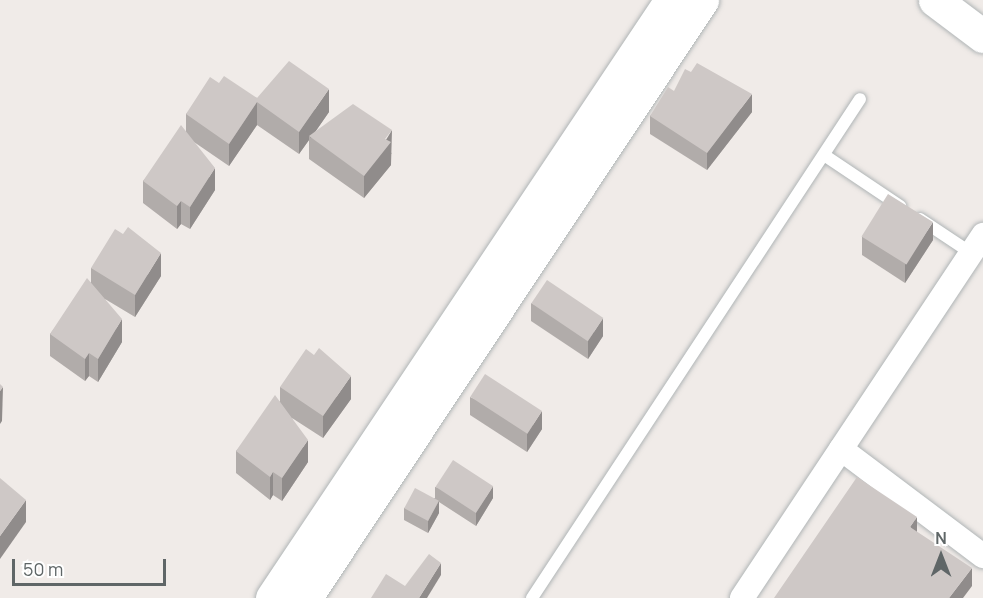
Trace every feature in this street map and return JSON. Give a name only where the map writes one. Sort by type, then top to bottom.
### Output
[{"type":"main road","points":[[272,598],[671,0]]},
{"type":"main road","points":[[305,598],[702,0]]},
{"type":"main road","points":[[934,0],[983,36]]},
{"type":"street","points":[[742,598],[977,244]]},
{"type":"street","points":[[841,449],[983,556]]},
{"type":"lane","points":[[532,598],[860,99]]},
{"type":"lane","points":[[824,155],[977,244]]},
{"type":"building","points":[[289,61],[329,89],[299,132],[257,102],[229,144],[186,114],[210,77],[219,83],[224,76],[257,98]]},
{"type":"building","points":[[697,63],[752,94],[707,153],[650,116],[668,87],[674,91],[685,69],[691,72]]},
{"type":"building","points":[[353,104],[392,130],[385,139],[391,142],[364,176],[309,136]]},
{"type":"building","points":[[181,125],[215,168],[190,207],[181,201],[177,206],[143,181]]},
{"type":"building","points":[[888,194],[933,222],[906,264],[862,236]]},
{"type":"building","points":[[128,227],[161,253],[135,295],[91,268],[115,229],[123,234]]},
{"type":"building","points":[[87,278],[122,319],[98,359],[89,353],[85,359],[50,334]]},
{"type":"building","points":[[547,280],[603,318],[588,341],[531,303]]},
{"type":"building","points":[[319,348],[351,376],[323,416],[280,387],[306,349],[314,355]]},
{"type":"building","points":[[485,374],[542,411],[527,434],[470,397]]},
{"type":"building","points":[[275,395],[308,440],[282,478],[273,472],[270,477],[236,451]]},
{"type":"building","points":[[453,460],[493,486],[476,513],[436,487]]},
{"type":"building","points":[[857,477],[917,517],[910,527],[972,568],[949,598],[774,598]]},
{"type":"building","points":[[0,478],[26,500],[0,536]]},
{"type":"building","points":[[415,488],[439,501],[428,521],[404,508]]},
{"type":"building","points":[[429,554],[441,563],[419,598],[371,598],[386,574],[405,586]]}]
